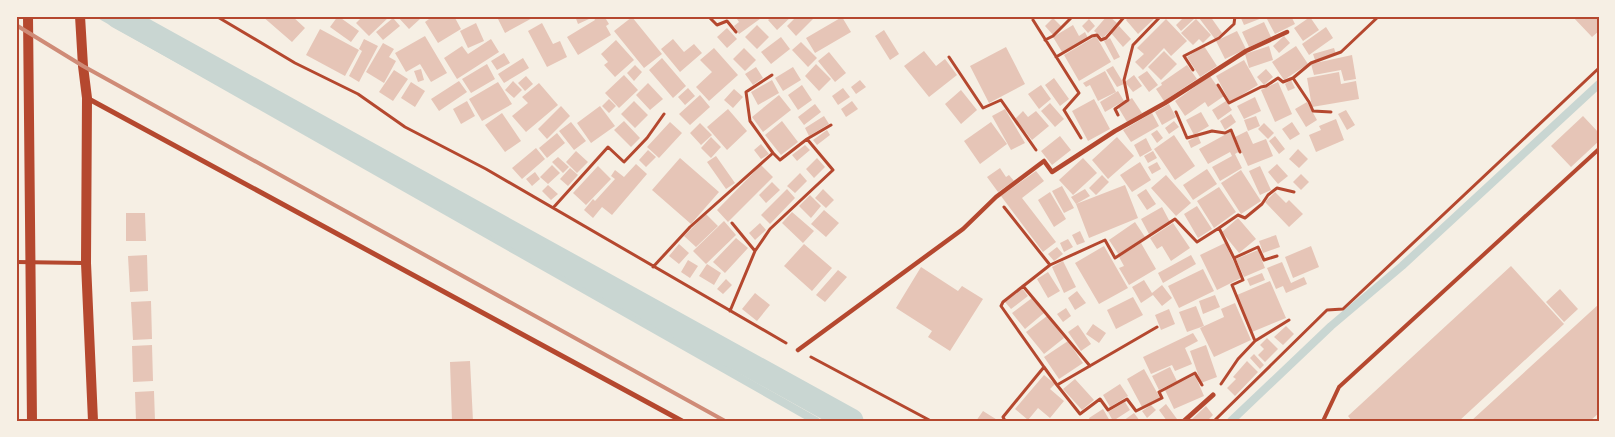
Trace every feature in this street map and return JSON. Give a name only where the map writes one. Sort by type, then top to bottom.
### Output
[{"type":"main road","points":[[28,16],[32,421]]},
{"type":"main road","points":[[80,16],[87,98],[86,263],[92,421]]},
{"type":"street","points":[[798,350],[964,229],[996,196],[1044,161],[1052,172],[1246,51],[1287,32]]},
{"type":"street","points":[[87,98],[682,421]]},
{"type":"street","points":[[1184,421],[1213,395]]},
{"type":"lane","points":[[1323,421],[1339,387],[1599,149]]},
{"type":"lane","points":[[16,262],[86,263]]},
{"type":"path","points":[[216,16],[295,63],[358,94],[405,127],[486,169],[730,312],[861,385],[931,421]]},
{"type":"path","points":[[708,16],[718,25],[727,21],[736,32]]},
{"type":"path","points":[[1045,40],[1053,36],[1073,16]]},
{"type":"path","points":[[1056,57],[1092,36],[1097,35],[1101,40],[1106,38],[1125,16]]},
{"type":"path","points":[[1125,126],[1115,109],[1128,100],[1124,80],[1132,44],[1161,16]]},
{"type":"path","points":[[1200,80],[1184,56],[1219,38],[1234,24],[1235,16]]},
{"type":"path","points":[[1211,74],[1229,103],[1266,86],[1278,78],[1282,82],[1293,78],[1311,63],[1341,52],[1379,16]]},
{"type":"path","points":[[1033,20],[1079,93],[1064,110],[1088,149]]},
{"type":"path","points":[[949,57],[983,108],[1000,100],[1044,161]]},
{"type":"path","points":[[1214,421],[1326,310],[1343,309],[1599,68]]},
{"type":"path","points":[[772,75],[746,92],[750,121],[780,160],[807,139],[832,125]]},
{"type":"path","points":[[1293,78],[1313,111],[1331,112]]},
{"type":"path","points":[[1171,99],[1187,138],[1212,131],[1225,132],[1231,130],[1240,152]]},
{"type":"path","points":[[553,208],[608,147],[624,162],[647,138],[664,114]]},
{"type":"path","points":[[730,312],[755,251],[770,229],[833,170],[807,139]]},
{"type":"path","points":[[653,267],[690,227],[773,153]]},
{"type":"path","points":[[1289,320],[1255,341],[1238,358],[1213,395],[1201,384],[1195,373],[1159,392],[1162,398],[1136,411],[1127,399],[1108,410],[1100,399],[1080,414],[1001,306],[1003,302],[1050,265],[1105,240],[1115,258],[1175,219],[1197,242],[1238,216],[1245,218],[1277,188],[1294,192]]},
{"type":"path","points":[[996,196],[1050,265]]},
{"type":"path","points":[[732,222],[755,251]]},
{"type":"path","points":[[1219,228],[1244,280],[1232,285],[1255,341]]},
{"type":"path","points":[[1234,258],[1258,247],[1264,260],[1277,256]]},
{"type":"path","points":[[1023,286],[1090,366]]},
{"type":"path","points":[[1057,385],[1157,327]]},
{"type":"path","points":[[1005,421],[1003,417],[1044,367]]},
{"type":"building","points":[[262,16],[292,16],[305,28],[292,42]]},
{"type":"building","points":[[338,16],[359,31],[351,42],[330,27]]},
{"type":"building","points":[[363,16],[390,16],[369,36],[356,23]]},
{"type":"building","points":[[397,16],[418,16],[420,19],[409,29]]},
{"type":"building","points":[[433,16],[454,16],[461,29],[438,43],[425,22]]},
{"type":"building","points":[[504,16],[536,16],[505,33],[498,19]]},
{"type":"building","points":[[575,16],[588,16],[589,19],[578,24]]},
{"type":"building","points":[[593,16],[604,16],[609,24],[606,26],[611,35],[578,55],[567,37],[595,20]]},
{"type":"building","points":[[735,16],[764,16],[739,34],[734,26],[739,22]]},
{"type":"building","points":[[773,16],[792,16],[777,30],[768,20]]},
{"type":"building","points":[[797,16],[816,16],[796,36],[787,26]]},
{"type":"building","points":[[1107,16],[1117,23],[1103,38],[1094,31]]},
{"type":"building","points":[[1130,16],[1157,16],[1138,34],[1126,20]]},
{"type":"building","points":[[1185,16],[1193,16],[1195,18],[1181,31],[1176,25]]},
{"type":"building","points":[[1201,16],[1210,16],[1222,33],[1215,39],[1199,18]]},
{"type":"building","points":[[1240,16],[1262,16],[1262,18],[1244,25]]},
{"type":"building","points":[[1273,16],[1291,16],[1295,24],[1275,34],[1267,19]]},
{"type":"building","points":[[1572,16],[1595,16],[1599,20],[1599,31],[1592,37]]},
{"type":"building","points":[[632,17],[662,54],[644,68],[614,31]]},
{"type":"building","points":[[842,17],[851,32],[815,53],[806,38]]},
{"type":"building","points":[[1310,17],[1319,30],[1303,41],[1294,28]]},
{"type":"building","points":[[393,18],[400,26],[383,40],[376,32]]},
{"type":"building","points":[[1053,18],[1062,27],[1053,35],[1045,26]]},
{"type":"building","points":[[1089,19],[1095,26],[1088,33],[1082,26]]},
{"type":"building","points":[[1166,19],[1187,41],[1171,56],[1164,48],[1143,70],[1135,62],[1144,54],[1137,48]]},
{"type":"building","points":[[1196,19],[1211,35],[1203,43],[1199,39],[1193,45],[1181,33]]},
{"type":"building","points":[[1264,22],[1271,37],[1249,47],[1242,32]]},
{"type":"building","points":[[476,23],[484,41],[468,48],[460,31]]},
{"type":"building","points":[[542,23],[553,44],[560,41],[567,57],[547,67],[528,31]]},
{"type":"building","points":[[757,25],[769,37],[757,49],[745,37]]},
{"type":"building","points":[[1073,25],[1079,36],[1085,32],[1088,38],[1062,52],[1053,37]]},
{"type":"building","points":[[1119,26],[1131,39],[1123,47],[1111,33]]},
{"type":"building","points":[[1326,27],[1333,38],[1309,55],[1302,44]]},
{"type":"building","points":[[727,28],[737,39],[727,48],[717,37]]},
{"type":"building","points":[[320,29],[359,50],[345,76],[306,55]]},
{"type":"building","points":[[884,30],[899,54],[890,60],[875,36]]},
{"type":"building","points":[[1237,31],[1246,49],[1225,59],[1216,41]]},
{"type":"building","points":[[425,36],[447,73],[431,82],[420,64],[406,72],[395,53]]},
{"type":"building","points":[[1096,36],[1111,62],[1079,81],[1064,55]]},
{"type":"building","points":[[1284,36],[1290,43],[1279,53],[1273,46]]},
{"type":"building","points":[[781,37],[790,49],[771,64],[761,52]]},
{"type":"building","points":[[1110,38],[1120,57],[1114,60],[1104,41]]},
{"type":"building","points":[[364,39],[378,46],[359,82],[349,76],[362,51],[359,49]]},
{"type":"building","points":[[491,39],[499,52],[457,79],[444,58],[462,46],[468,54]]},
{"type":"building","points":[[673,39],[684,52],[694,44],[702,53],[680,72],[661,49]]},
{"type":"building","points":[[616,40],[634,60],[615,77],[604,65],[608,62],[601,54]]},
{"type":"building","points":[[801,42],[817,58],[808,67],[792,50]]},
{"type":"building","points":[[383,43],[394,49],[389,57],[396,61],[384,83],[366,72]]},
{"type":"building","points":[[1204,46],[1217,66],[1200,77],[1187,57]]},
{"type":"building","points":[[1269,46],[1273,60],[1249,68],[1245,54]]},
{"type":"building","points":[[1296,46],[1308,64],[1284,80],[1272,62]]},
{"type":"building","points":[[1006,47],[1025,84],[989,103],[970,66]]},
{"type":"building","points":[[714,48],[738,75],[709,101],[696,87],[712,72],[700,60]]},
{"type":"building","points":[[744,48],[756,60],[745,71],[733,59]]},
{"type":"building","points":[[1334,48],[1336,54],[1315,60],[1313,54]]},
{"type":"building","points":[[924,51],[936,66],[945,59],[957,75],[929,97],[904,66]]},
{"type":"building","points":[[1164,51],[1177,64],[1161,80],[1148,67]]},
{"type":"building","points":[[829,52],[846,73],[835,82],[818,61]]},
{"type":"building","points":[[504,53],[510,63],[497,70],[491,61]]},
{"type":"building","points":[[1352,55],[1356,79],[1344,81],[1341,70],[1314,75],[1311,64]]},
{"type":"building","points":[[523,58],[529,68],[504,83],[498,74]]},
{"type":"building","points":[[662,58],[686,86],[673,98],[649,70]]},
{"type":"building","points":[[1244,60],[1258,85],[1230,102],[1216,76]]},
{"type":"building","points":[[487,64],[495,79],[471,93],[462,79]]},
{"type":"building","points":[[816,64],[831,79],[819,91],[805,76]]},
{"type":"building","points":[[635,65],[642,72],[634,81],[627,73]]},
{"type":"building","points":[[1187,65],[1197,79],[1164,101],[1156,89],[1162,85],[1161,83]]},
{"type":"building","points":[[1113,66],[1124,84],[1117,87],[1106,70]]},
{"type":"building","points":[[756,67],[763,78],[753,85],[745,74]]},
{"type":"building","points":[[793,67],[801,80],[783,91],[775,78]]},
{"type":"building","points":[[421,69],[424,80],[418,82],[414,71]]},
{"type":"building","points":[[1266,69],[1273,77],[1264,85],[1257,77]]},
{"type":"building","points":[[394,70],[408,79],[393,101],[379,92]]},
{"type":"building","points":[[1105,71],[1116,92],[1098,101],[1090,85],[1086,87],[1083,83]]},
{"type":"building","points":[[1147,71],[1158,85],[1149,92],[1138,77]]},
{"type":"building","points":[[1339,72],[1341,84],[1356,81],[1359,99],[1312,107],[1307,78]]},
{"type":"building","points":[[624,75],[638,90],[619,108],[605,93]]},
{"type":"building","points":[[1134,75],[1142,86],[1133,92],[1125,82]]},
{"type":"building","points":[[526,76],[533,84],[525,91],[518,83]]},
{"type":"building","points":[[1210,76],[1224,96],[1208,107],[1205,102],[1185,116],[1175,101]]},
{"type":"building","points":[[1054,78],[1069,99],[1060,106],[1045,85]]},
{"type":"building","points":[[772,80],[779,93],[758,105],[751,92]]},
{"type":"building","points":[[860,80],[866,87],[856,94],[851,87]]},
{"type":"building","points":[[1291,80],[1295,88],[1288,91],[1285,84]]},
{"type":"building","points":[[459,81],[467,92],[439,111],[431,99]]},
{"type":"building","points":[[513,81],[522,90],[514,98],[505,90]]},
{"type":"building","points":[[411,82],[425,91],[415,107],[401,98]]},
{"type":"building","points":[[498,82],[512,104],[482,121],[469,99]]},
{"type":"building","points":[[1278,82],[1292,114],[1275,122],[1261,90]]},
{"type":"building","points":[[539,83],[558,105],[526,132],[512,116],[528,103],[522,97]]},
{"type":"building","points":[[648,83],[663,99],[650,110],[636,95]]},
{"type":"building","points":[[802,85],[812,100],[798,110],[788,95]]},
{"type":"building","points":[[1041,85],[1051,99],[1039,109],[1028,94]]},
{"type":"building","points":[[688,88],[695,96],[685,105],[678,97]]},
{"type":"building","points":[[843,88],[850,97],[838,105],[832,96]]},
{"type":"building","points":[[734,89],[743,97],[733,108],[724,100]]},
{"type":"building","points":[[961,90],[977,110],[961,124],[945,104]]},
{"type":"building","points":[[1118,91],[1124,101],[1105,112],[1100,102]]},
{"type":"building","points":[[700,95],[710,107],[690,125],[679,114]]},
{"type":"building","points":[[779,95],[791,110],[763,132],[752,117]]},
{"type":"building","points":[[1255,97],[1261,111],[1244,119],[1237,106]]},
{"type":"building","points":[[1132,98],[1142,113],[1127,122],[1118,107]]},
{"type":"building","points":[[609,99],[616,106],[609,113],[602,106]]},
{"type":"building","points":[[1094,99],[1110,129],[1088,141],[1072,111]]},
{"type":"building","points":[[467,101],[475,116],[461,124],[453,109]]},
{"type":"building","points":[[634,101],[648,115],[635,128],[621,114]]},
{"type":"building","points":[[852,101],[858,109],[846,117],[841,109]]},
{"type":"building","points":[[1226,101],[1232,110],[1218,120],[1212,110]]},
{"type":"building","points":[[1307,102],[1317,120],[1306,127],[1295,109]]},
{"type":"building","points":[[1050,103],[1064,119],[1055,127],[1041,111]]},
{"type":"building","points":[[815,104],[821,112],[804,125],[798,117]]},
{"type":"building","points":[[1169,104],[1176,117],[1162,125],[1155,112]]},
{"type":"building","points":[[561,106],[570,116],[547,139],[538,129]]},
{"type":"building","points":[[600,106],[615,126],[591,143],[577,123]]},
{"type":"building","points":[[728,109],[747,131],[727,150],[707,127]]},
{"type":"building","points":[[1005,109],[1025,143],[1011,150],[992,116]]},
{"type":"building","points":[[1346,110],[1355,125],[1347,130],[1338,114]]},
{"type":"building","points":[[1023,111],[1028,117],[1036,111],[1049,126],[1032,140],[1015,119]]},
{"type":"building","points":[[1201,112],[1209,126],[1194,135],[1186,120]]},
{"type":"building","points":[[502,113],[521,141],[505,152],[485,125]]},
{"type":"building","points":[[1152,113],[1159,126],[1131,142],[1123,130]]},
{"type":"building","points":[[1231,114],[1236,122],[1225,130],[1220,121]]},
{"type":"building","points":[[824,116],[829,124],[809,136],[805,128]]},
{"type":"building","points":[[1256,116],[1260,126],[1248,131],[1244,120]]},
{"type":"building","points":[[1583,116],[1599,133],[1599,141],[1571,167],[1551,146]]},
{"type":"building","points":[[1336,119],[1344,140],[1316,152],[1309,135],[1321,130],[1319,126]]},
{"type":"building","points":[[624,121],[640,138],[631,147],[614,130]]},
{"type":"building","points":[[782,121],[798,142],[781,155],[765,135]]},
{"type":"building","points":[[1174,121],[1179,127],[1169,134],[1165,128]]},
{"type":"building","points":[[571,122],[586,141],[574,150],[559,131]]},
{"type":"building","points":[[670,122],[682,133],[659,158],[647,147]]},
{"type":"building","points":[[991,122],[1007,144],[980,164],[964,141]]},
{"type":"building","points":[[1292,122],[1300,134],[1290,140],[1282,129]]},
{"type":"building","points":[[700,123],[712,135],[701,145],[690,133]]},
{"type":"building","points":[[1264,123],[1274,133],[1268,139],[1258,129]]},
{"type":"building","points":[[827,130],[830,135],[817,145],[813,140]]},
{"type":"building","points":[[1157,130],[1163,138],[1157,143],[1151,134]]},
{"type":"building","points":[[1247,131],[1253,144],[1266,139],[1273,156],[1248,166],[1235,137]]},
{"type":"building","points":[[1230,132],[1240,151],[1235,154],[1242,168],[1220,181],[1212,167],[1232,156],[1230,152],[1208,164],[1199,149]]},
{"type":"building","points":[[557,133],[565,143],[547,158],[539,148]]},
{"type":"building","points":[[1174,135],[1195,166],[1175,180],[1154,149]]},
{"type":"building","points":[[1060,136],[1071,150],[1052,165],[1041,151]]},
{"type":"building","points":[[1198,136],[1201,143],[1191,148],[1188,141]]},
{"type":"building","points":[[1275,136],[1285,149],[1279,154],[1269,141]]},
{"type":"building","points":[[711,137],[721,147],[711,158],[701,148]]},
{"type":"building","points":[[1117,137],[1134,156],[1108,179],[1092,160]]},
{"type":"building","points":[[1146,138],[1152,150],[1140,157],[1134,145]]},
{"type":"building","points":[[761,144],[769,154],[761,159],[754,150]]},
{"type":"building","points":[[805,145],[810,150],[797,161],[792,155]]},
{"type":"building","points":[[536,148],[545,159],[522,179],[512,168]]},
{"type":"building","points":[[1298,149],[1308,159],[1299,168],[1289,159]]},
{"type":"building","points":[[648,150],[656,157],[646,167],[639,160]]},
{"type":"building","points":[[576,151],[588,162],[577,173],[566,162]]},
{"type":"building","points":[[1153,151],[1157,158],[1148,163],[1144,156]]},
{"type":"building","points":[[716,156],[735,183],[726,189],[707,162]]},
{"type":"building","points":[[558,157],[569,167],[563,173],[552,162]]},
{"type":"building","points":[[680,158],[719,192],[691,224],[652,190]]},
{"type":"building","points":[[817,158],[825,167],[814,178],[806,169]]},
{"type":"building","points":[[1083,158],[1097,173],[1073,195],[1059,180]]},
{"type":"building","points":[[1140,162],[1151,180],[1132,192],[1120,175]]},
{"type":"building","points":[[1157,162],[1161,169],[1152,174],[1148,167]]},
{"type":"building","points":[[636,164],[647,174],[612,215],[602,207],[593,218],[584,210],[615,179],[611,176],[615,170],[624,177]]},
{"type":"building","points":[[1277,164],[1288,176],[1278,184],[1268,172]]},
{"type":"building","points":[[552,165],[560,173],[548,184],[540,177]]},
{"type":"building","points":[[761,165],[773,177],[728,222],[717,210]]},
{"type":"building","points":[[598,166],[611,179],[586,205],[573,193]]},
{"type":"building","points":[[1260,166],[1271,190],[1260,195],[1249,171]]},
{"type":"building","points":[[570,168],[578,175],[568,186],[560,179]]},
{"type":"building","points":[[1000,168],[1006,177],[1009,175],[1014,181],[998,192],[987,177]]},
{"type":"building","points":[[1207,169],[1217,184],[1193,200],[1183,185]]},
{"type":"building","points":[[1241,170],[1261,201],[1241,214],[1221,183]]},
{"type":"building","points":[[1036,171],[1044,181],[1022,198],[1056,242],[1043,252],[1001,196]]},
{"type":"building","points":[[535,172],[540,179],[532,186],[526,179]]},
{"type":"building","points":[[800,173],[807,181],[795,193],[787,186]]},
{"type":"building","points":[[1301,174],[1309,182],[1301,190],[1293,182]]},
{"type":"building","points":[[1102,175],[1109,182],[1096,195],[1089,188]]},
{"type":"building","points":[[1166,175],[1191,203],[1176,216],[1151,188]]},
{"type":"building","points":[[772,182],[780,190],[766,203],[759,195]]},
{"type":"building","points":[[548,185],[558,194],[551,200],[542,191]]},
{"type":"building","points":[[1125,185],[1138,218],[1089,238],[1076,204]]},
{"type":"building","points":[[1062,186],[1074,208],[1064,213],[1052,191]]},
{"type":"building","points":[[1219,187],[1236,212],[1214,228],[1197,201]]},
{"type":"building","points":[[787,189],[795,198],[770,224],[761,215]]},
{"type":"building","points":[[823,189],[834,200],[826,208],[815,198]]},
{"type":"building","points":[[1085,189],[1090,196],[1076,204],[1071,197]]},
{"type":"building","points":[[1146,189],[1156,204],[1147,210],[1137,195]]},
{"type":"building","points":[[1050,192],[1066,219],[1054,227],[1038,200]]},
{"type":"building","points":[[1275,192],[1286,203],[1289,200],[1303,214],[1289,227],[1265,202]]},
{"type":"building","points":[[810,195],[821,206],[811,218],[799,206]]},
{"type":"building","points":[[1197,206],[1212,229],[1198,238],[1184,214]]},
{"type":"building","points":[[1162,207],[1170,222],[1149,234],[1141,219]]},
{"type":"building","points":[[824,210],[839,223],[826,237],[811,224]]},
{"type":"building","points":[[792,212],[814,231],[803,243],[782,223]]},
{"type":"building","points":[[126,213],[145,213],[146,241],[126,241]]},
{"type":"building","points":[[706,214],[718,226],[696,247],[684,236]]},
{"type":"building","points":[[1238,218],[1256,239],[1239,253],[1222,232]]},
{"type":"building","points":[[724,221],[736,235],[706,264],[693,251]]},
{"type":"building","points":[[1135,222],[1145,237],[1119,255],[1109,240]]},
{"type":"building","points":[[760,223],[766,230],[755,240],[749,233]]},
{"type":"building","points":[[1173,223],[1190,248],[1171,261],[1162,246],[1157,249],[1150,238]]},
{"type":"building","points":[[1080,231],[1085,242],[1077,245],[1072,235]]},
{"type":"building","points":[[1276,235],[1280,247],[1263,253],[1259,241]]},
{"type":"building","points":[[736,238],[748,248],[725,273],[713,262]]},
{"type":"building","points":[[1068,239],[1073,247],[1064,252],[1060,243]]},
{"type":"building","points":[[1141,243],[1156,269],[1129,285],[1119,268],[1124,266],[1119,257]]},
{"type":"building","points":[[1225,243],[1241,278],[1217,290],[1200,255]]},
{"type":"building","points":[[679,244],[689,253],[679,264],[669,256]]},
{"type":"building","points":[[804,244],[832,268],[812,291],[784,266]]},
{"type":"building","points":[[1104,246],[1128,288],[1099,304],[1075,263]]},
{"type":"building","points":[[1311,246],[1319,267],[1293,278],[1285,257]]},
{"type":"building","points":[[1057,247],[1063,254],[1054,261],[1048,254]]},
{"type":"building","points":[[1258,250],[1265,268],[1244,277],[1236,259]]},
{"type":"building","points":[[147,255],[148,291],[130,292],[128,256]]},
{"type":"building","points":[[1191,255],[1196,264],[1163,283],[1158,273]]},
{"type":"building","points":[[688,260],[698,266],[690,278],[681,272]]},
{"type":"building","points":[[1063,261],[1076,287],[1064,293],[1052,267]]},
{"type":"building","points":[[1282,262],[1291,283],[1304,277],[1307,284],[1286,293],[1283,286],[1276,289],[1267,268]]},
{"type":"building","points":[[707,264],[721,273],[714,285],[699,276]]},
{"type":"building","points":[[1511,266],[1564,324],[1459,421],[1352,421],[1348,416]]},
{"type":"building","points":[[921,267],[958,291],[962,286],[983,299],[950,351],[928,337],[932,331],[896,308]]},
{"type":"building","points":[[1203,269],[1214,291],[1179,308],[1168,286]]},
{"type":"building","points":[[838,270],[847,277],[825,302],[816,295]]},
{"type":"building","points":[[1048,272],[1060,291],[1048,298],[1037,279]]},
{"type":"building","points":[[1262,273],[1265,280],[1250,286],[1247,279]]},
{"type":"building","points":[[726,279],[732,285],[723,294],[717,289]]},
{"type":"building","points":[[1144,280],[1152,293],[1162,285],[1172,298],[1162,306],[1153,295],[1141,303],[1132,287]]},
{"type":"building","points":[[1270,281],[1286,318],[1252,332],[1237,295]]},
{"type":"building","points":[[1022,288],[1028,296],[1011,309],[1005,302]]},
{"type":"building","points":[[1560,289],[1578,309],[1564,322],[1546,302]]},
{"type":"building","points":[[1077,291],[1086,303],[1075,310],[1068,298]]},
{"type":"building","points":[[755,293],[770,305],[757,321],[742,309]]},
{"type":"building","points":[[1215,295],[1220,307],[1203,314],[1199,301]]},
{"type":"building","points":[[1133,297],[1143,315],[1116,329],[1107,310]]},
{"type":"building","points":[[1032,298],[1044,313],[1025,329],[1012,313]]},
{"type":"building","points":[[151,301],[152,339],[133,340],[131,302]]},
{"type":"building","points":[[1235,303],[1251,340],[1214,357],[1200,328],[1224,317],[1221,309]]},
{"type":"building","points":[[1599,304],[1599,413],[1590,421],[1471,421]]},
{"type":"building","points":[[1196,306],[1204,326],[1187,332],[1179,312]]},
{"type":"building","points":[[1066,308],[1071,316],[1063,322],[1057,314]]},
{"type":"building","points":[[1169,309],[1175,324],[1161,330],[1155,315]]},
{"type":"building","points":[[1047,316],[1064,338],[1044,354],[1026,332]]},
{"type":"building","points":[[1093,324],[1106,333],[1099,343],[1086,334]]},
{"type":"building","points":[[1078,325],[1091,344],[1081,351],[1068,332]]},
{"type":"building","points":[[1286,326],[1294,334],[1283,345],[1274,337]]},
{"type":"building","points":[[1193,333],[1198,341],[1185,348],[1192,364],[1175,371],[1172,365],[1151,374],[1143,357]]},
{"type":"building","points":[[1267,338],[1278,349],[1265,362],[1258,355],[1264,349],[1260,345]]},
{"type":"building","points":[[1068,341],[1083,363],[1059,379],[1044,357]]},
{"type":"building","points":[[152,345],[153,381],[133,382],[132,346]]},
{"type":"building","points":[[1206,345],[1217,377],[1201,383],[1190,351]]},
{"type":"building","points":[[1254,354],[1264,365],[1260,369],[1250,358]]},
{"type":"building","points":[[470,361],[473,421],[452,421],[450,362]]},
{"type":"building","points":[[1247,361],[1258,372],[1235,396],[1227,388],[1236,379],[1233,377]]},
{"type":"building","points":[[1170,367],[1177,381],[1159,390],[1152,376]]},
{"type":"building","points":[[1144,369],[1160,398],[1142,407],[1127,379]]},
{"type":"building","points":[[1044,375],[1055,384],[1050,389],[1064,401],[1050,418],[1038,408],[1028,420],[1015,409]]},
{"type":"building","points":[[1195,375],[1204,396],[1174,409],[1165,390]]},
{"type":"building","points":[[1075,379],[1094,400],[1082,410],[1063,389]]},
{"type":"building","points":[[1120,384],[1128,396],[1110,407],[1103,395]]},
{"type":"building","points":[[154,391],[155,421],[136,421],[135,392]]},
{"type":"building","points":[[1125,402],[1130,410],[1113,421],[1108,412]]},
{"type":"building","points":[[1166,404],[1177,419],[1174,421],[1167,421],[1159,410]]},
{"type":"building","points":[[1151,405],[1156,410],[1147,418],[1142,411]]},
{"type":"building","points":[[1206,406],[1213,415],[1207,421],[1190,421]]},
{"type":"building","points":[[1103,409],[1110,421],[1090,421],[1089,418]]},
{"type":"building","points":[[983,411],[999,421],[976,421]]},
{"type":"building","points":[[1134,413],[1140,421],[1123,421]]},
{"type":"waterway","points":[[102,16],[816,421]]},
{"type":"waterway","points":[[118,16],[851,421]]},
{"type":"waterway","points":[[1231,421],[1331,326],[1402,266],[1599,84]]},
{"type":"railway","points":[[16,25],[83,66],[725,421]]}]
